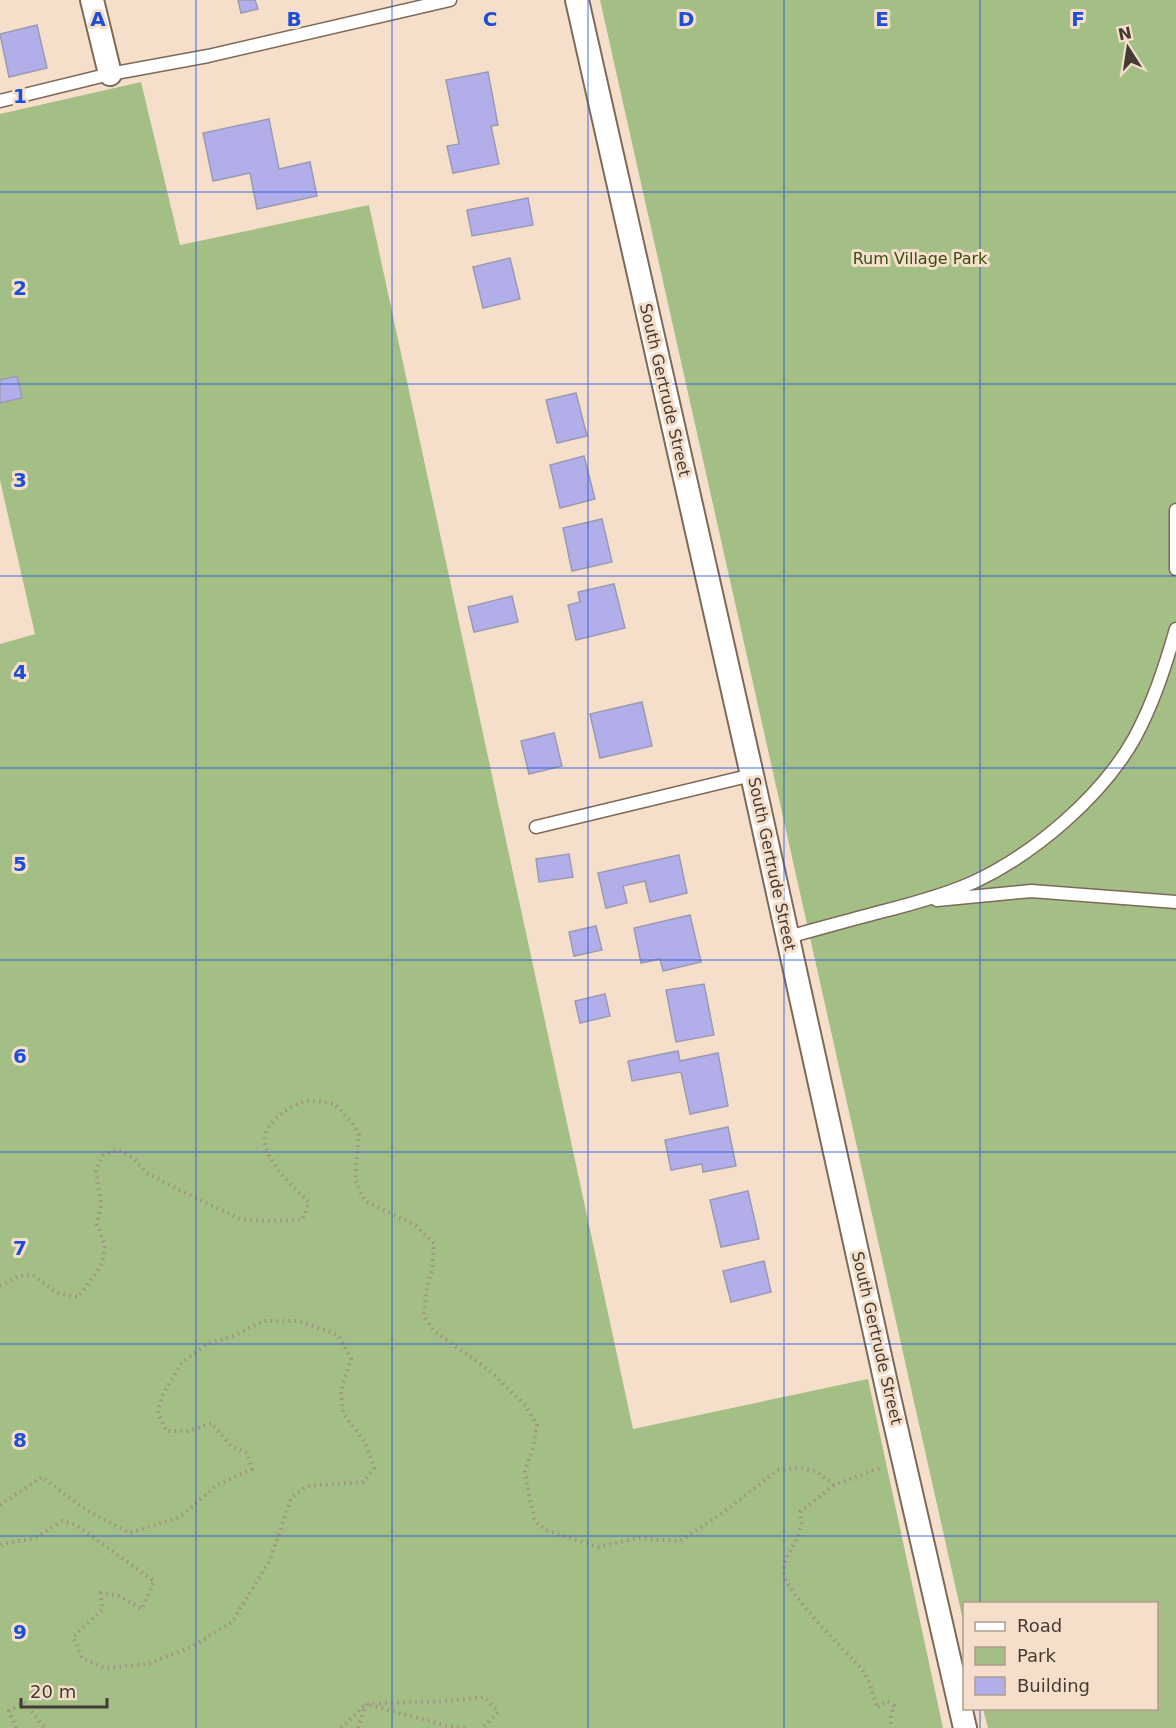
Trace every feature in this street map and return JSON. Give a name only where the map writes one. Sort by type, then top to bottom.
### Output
[{"type":"street","points":[[92,0],[110,74]]},
{"type":"street","name":"South Gertrude Street","points":[[577,0],[965,1728]]},
{"type":"lane","points":[[0,101],[110,74],[208,56],[450,0]]},
{"type":"lane","points":[[1176,510],[1176,569]]},
{"type":"lane","points":[[788,937],[918,902],[975,882],[1008,864],[1054,831],[1106,780],[1133,740],[1155,695],[1176,629]]},
{"type":"lane","points":[[536,828],[752,775]]},
{"type":"lane","points":[[918,902],[1031,891],[1176,902]]},
{"type":"path","points":[[0,1286],[19,1276],[33,1275],[57,1293],[78,1297],[102,1264],[105,1246],[97,1224],[101,1205],[96,1171],[103,1155],[118,1150],[133,1158],[147,1173],[240,1219],[302,1220],[309,1202],[297,1192],[271,1161],[264,1143],[267,1128],[282,1113],[308,1101],[335,1104],[353,1124],[359,1135],[355,1180],[364,1201],[415,1225],[434,1243],[424,1316],[434,1331],[489,1370],[526,1406],[537,1425],[533,1448],[525,1471],[535,1521],[546,1530],[598,1547],[638,1538],[680,1541],[721,1514],[778,1470],[801,1468],[817,1472],[834,1485]]},
{"type":"path","points":[[0,1505],[42,1477],[86,1510],[130,1533],[180,1517],[217,1485],[252,1469],[247,1453],[231,1446],[211,1423],[188,1431],[166,1431],[158,1413],[162,1396],[182,1362],[207,1344],[234,1336],[263,1321],[299,1321],[338,1335],[351,1359],[341,1391],[343,1413],[366,1444],[374,1468],[363,1482],[307,1486],[291,1498],[270,1560],[232,1622],[193,1646],[148,1664],[104,1668],[82,1658],[73,1637],[102,1610],[101,1593],[119,1596],[142,1609],[154,1581],[76,1526],[62,1521],[35,1538],[0,1546]]},
{"type":"path","points":[[891,1728],[894,1706],[887,1701],[877,1708],[870,1684],[862,1669],[793,1592],[784,1575],[786,1559],[801,1525],[800,1512],[834,1485],[904,1459]]},
{"type":"path","points":[[341,1728],[366,1704],[448,1701],[484,1697],[498,1712],[483,1728]]},
{"type":"path","points":[[16,1728],[9,1711],[24,1702],[45,1728]]},
{"type":"path","points":[[358,1728],[366,1704]]},
{"type":"path","points":[[366,1704],[444,1725],[465,1728]]},
{"type":"green space","name":"Rum Village Park","points":[[600,0],[1176,0],[1176,1728],[988,1728],[983,1710],[1158,1710],[1158,1602],[963,1602],[963,1621]]},
{"type":"green space","points":[[141,82],[180,245],[369,205],[633,1429],[868,1379],[943,1728],[0,1728],[0,644],[35,634],[0,480],[0,114]]},
{"type":"building","points":[[238,0],[255,0],[258,9],[241,13]]},
{"type":"building","points":[[37,25],[47,68],[9,77],[0,34]]},
{"type":"building","points":[[488,72],[498,125],[491,126],[499,164],[453,173],[447,146],[459,144],[446,80]]},
{"type":"building","points":[[269,119],[279,169],[310,162],[317,196],[257,209],[250,173],[213,181],[203,133]]},
{"type":"building","points":[[528,198],[533,225],[472,236],[467,210]]},
{"type":"building","points":[[510,258],[520,299],[483,308],[473,267]]},
{"type":"building","points":[[17,376],[22,398],[0,403],[0,380]]},
{"type":"building","points":[[576,393],[587,436],[557,443],[546,400]]},
{"type":"building","points":[[584,456],[595,499],[560,508],[550,465]]},
{"type":"building","points":[[602,519],[612,562],[572,571],[563,528]]},
{"type":"building","points":[[614,584],[625,628],[576,640],[568,605],[580,602],[578,592]]},
{"type":"building","points":[[512,596],[518,622],[474,632],[468,607]]},
{"type":"building","points":[[642,702],[652,746],[600,758],[590,714]]},
{"type":"building","points":[[554,733],[562,766],[529,774],[521,741]]},
{"type":"building","points":[[569,854],[573,877],[539,882],[536,859]]},
{"type":"building","points":[[679,855],[687,893],[650,902],[645,881],[623,886],[627,903],[606,908],[598,873]]},
{"type":"building","points":[[690,915],[701,962],[663,971],[660,959],[641,963],[634,928]]},
{"type":"building","points":[[596,926],[602,950],[574,956],[569,932]]},
{"type":"building","points":[[704,984],[714,1035],[676,1042],[666,990]]},
{"type":"building","points":[[605,994],[610,1016],[580,1023],[575,1001]]},
{"type":"building","points":[[678,1051],[680,1061],[718,1053],[728,1106],[690,1114],[681,1072],[632,1081],[628,1061]]},
{"type":"building","points":[[728,1127],[736,1166],[703,1172],[702,1164],[671,1170],[665,1140]]},
{"type":"building","points":[[748,1191],[759,1239],[721,1247],[710,1200]]},
{"type":"building","points":[[764,1261],[771,1292],[731,1302],[723,1271]]}]
